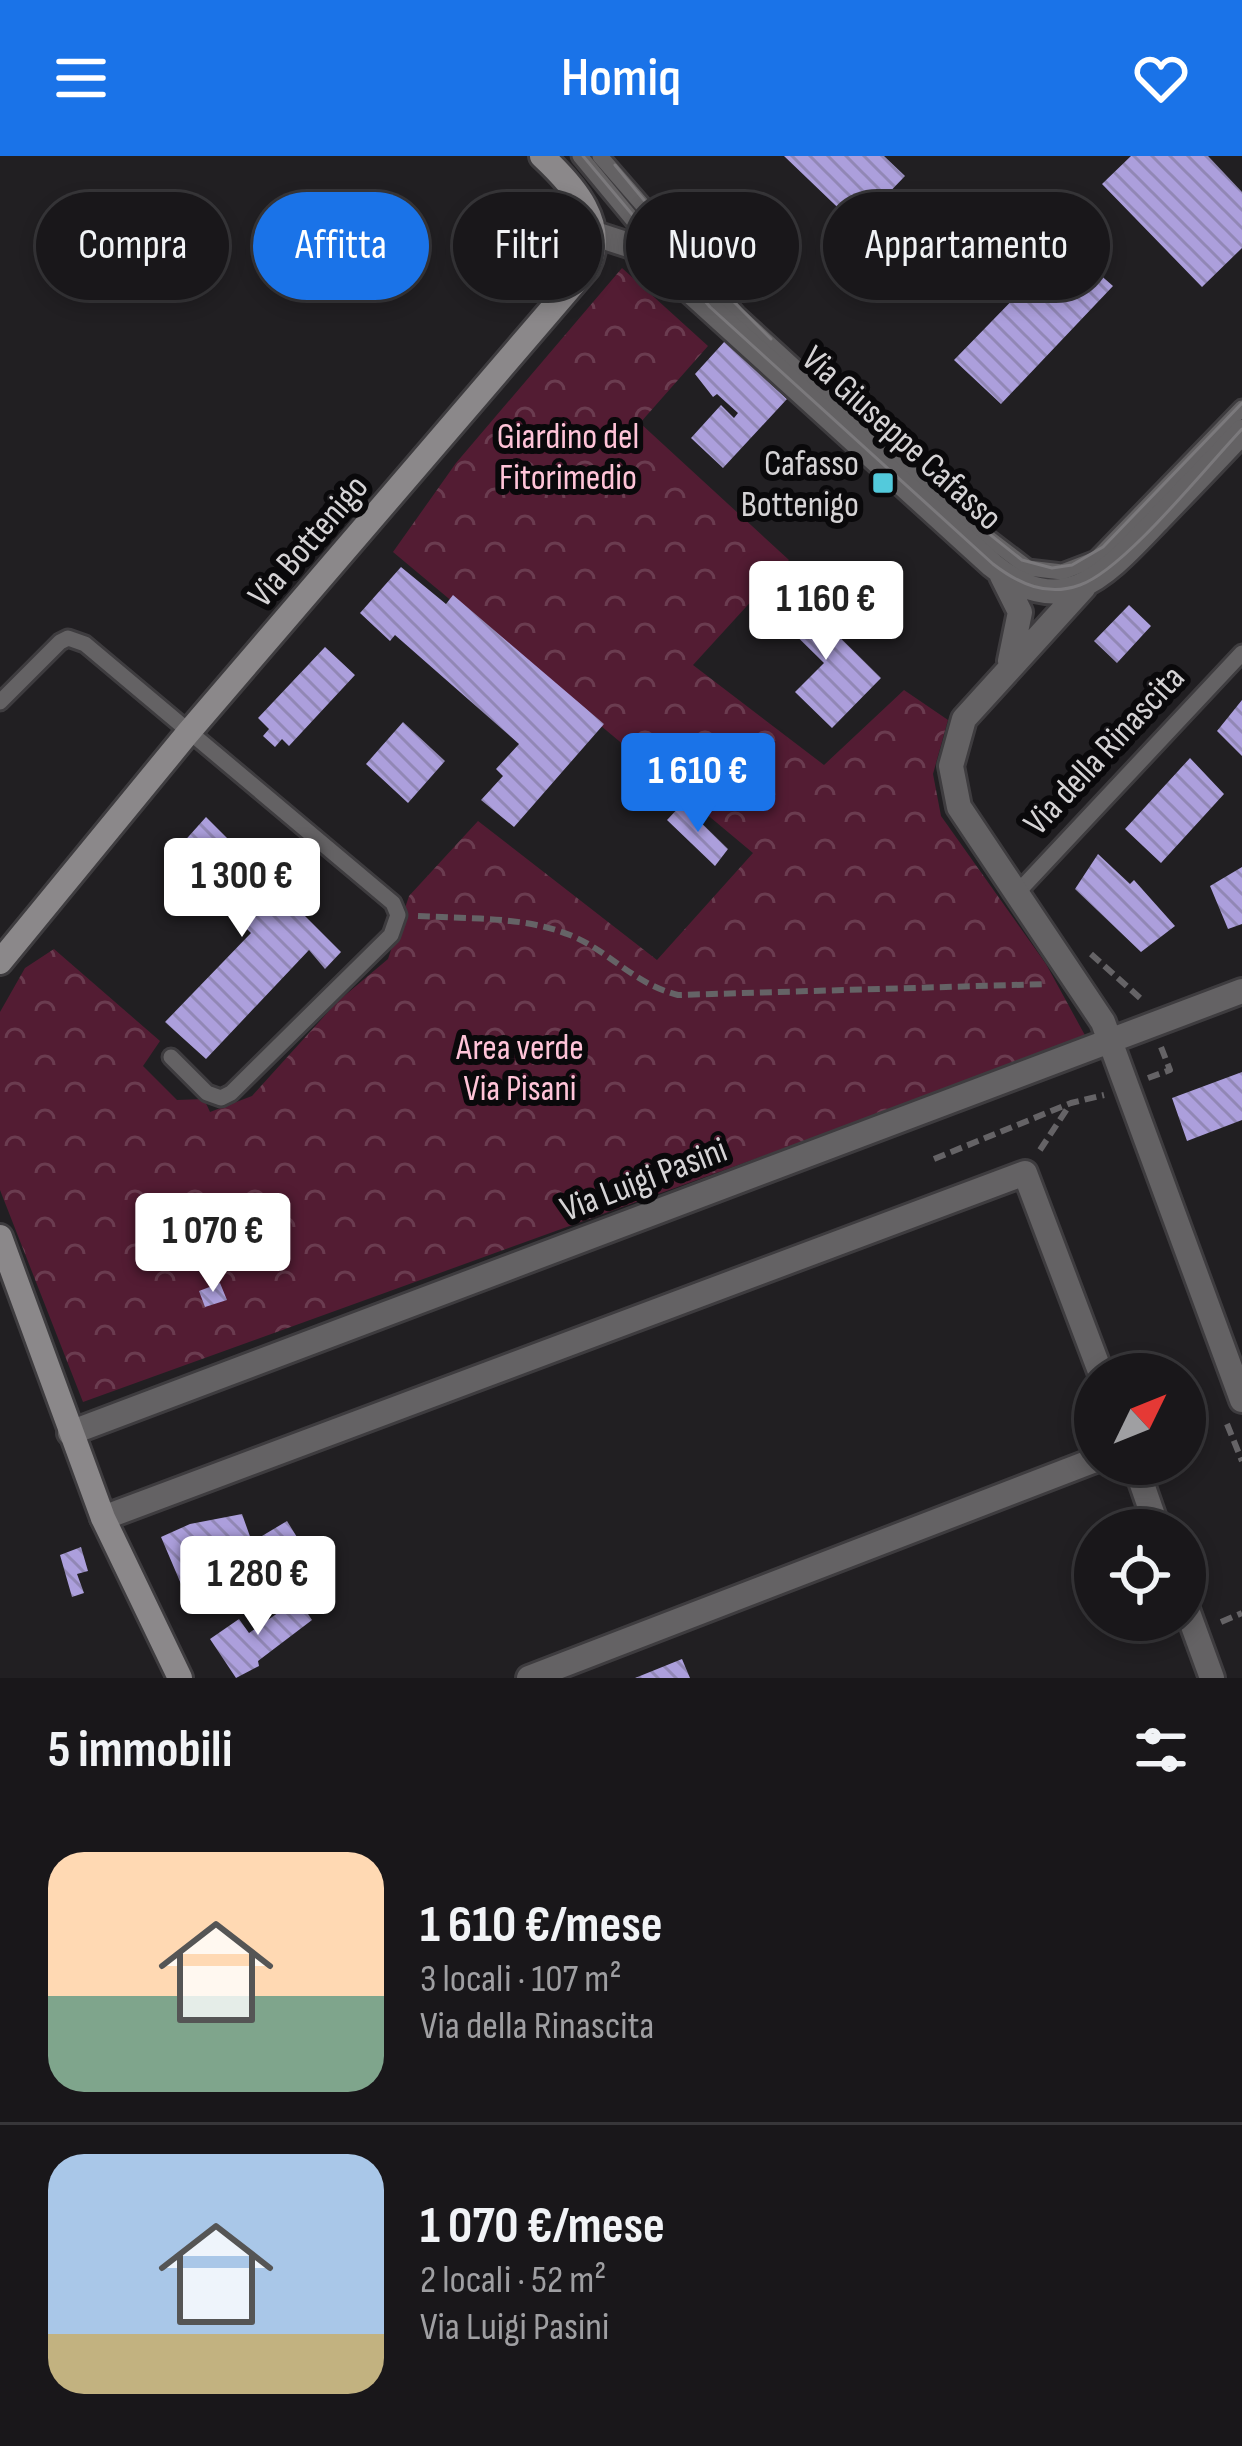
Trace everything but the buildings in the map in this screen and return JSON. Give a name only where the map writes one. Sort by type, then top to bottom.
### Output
[{"type":"street","points":[[542,156],[575,192]]},
{"type":"street","name":"Via Giuseppe Cafasso","points":[[602,237],[646,253],[992,566]]},
{"type":"street","name":"Via Bottenigo","points":[[0,962],[188,734],[562,300]]},
{"type":"street","name":"Via della Rinascita","points":[[1242,432],[1109,571],[1084,586],[1007,669],[964,719],[951,766],[968,825],[1089,999],[1110,1040],[1242,1400]]},
{"type":"street","points":[[992,566],[1036,590],[1084,586]]},
{"type":"street","name":"Via della Rinascita","points":[[992,566],[1010,587],[1020,612],[1007,669]]},
{"type":"street","name":"Via Luigi Pasini","points":[[70,1432],[1242,991]]},
{"type":"street","points":[[103,1518],[1025,1173],[1093,1353]]},
{"type":"street","points":[[0,1237],[103,1518],[143,1610],[180,1678]]},
{"type":"street","points":[[529,1678],[1074,1468]]},
{"type":"street","points":[[1198,1641],[1212,1678]]},
{"type":"lane","points":[[580,156],[709,308]]},
{"type":"lane","name":"Via Giuseppe Cafasso","points":[[600,156],[736,314],[1019,565],[1052,573],[1086,565],[1106,550],[1242,408]]},
{"type":"lane","points":[[0,702],[68,638],[85,644],[384,895],[398,915],[391,935],[231,1093],[221,1098],[207,1093],[171,1057]]},
{"type":"lane","name":"Via della Rinascita","points":[[1016,894],[1242,653]]},
{"type":"path","points":[[398,915],[529,923],[573,936],[638,982],[678,995],[1050,984]]},
{"type":"path","points":[[1089,956],[1093,953],[1140,998]]},
{"type":"path","points":[[1145,1079],[1170,1070],[1159,1043]]},
{"type":"path","points":[[934,1159],[1071,1103],[1108,1094]]},
{"type":"path","points":[[1025,1173],[1071,1103]]},
{"type":"green space","name":"Area verde Via Pisani","points":[[622,268],[626,300],[657,300],[708,346],[640,423],[789,560],[693,665],[824,765],[904,690],[948,720],[933,774],[941,816],[1046,964],[1087,1039],[83,1402],[0,1190],[0,1012],[25,968],[54,949],[160,1041],[143,1066],[177,1100],[204,1099],[210,1112],[252,1096],[337,1002],[388,959],[409,896],[478,821],[657,960],[753,853],[393,552],[456,463],[595,300],[602,300],[602,291]]},
{"type":"tram line","points":[[583,156],[710,307],[993,564],[1023,583],[1056,590],[1098,576],[1141,539],[1242,429]]},
{"type":"tram line","points":[[615,165],[701,269],[771,339]]},
{"type":"tram line","points":[[948,501],[1022,560],[1052,568],[1072,565],[1103,547],[1242,403]]},
{"type":"place","name":"Cafasso Bottenigo","points":[[883,483]]},
{"type":"park label","name":"Giardino del Fitorimedio","points":[[568,456]]}]
